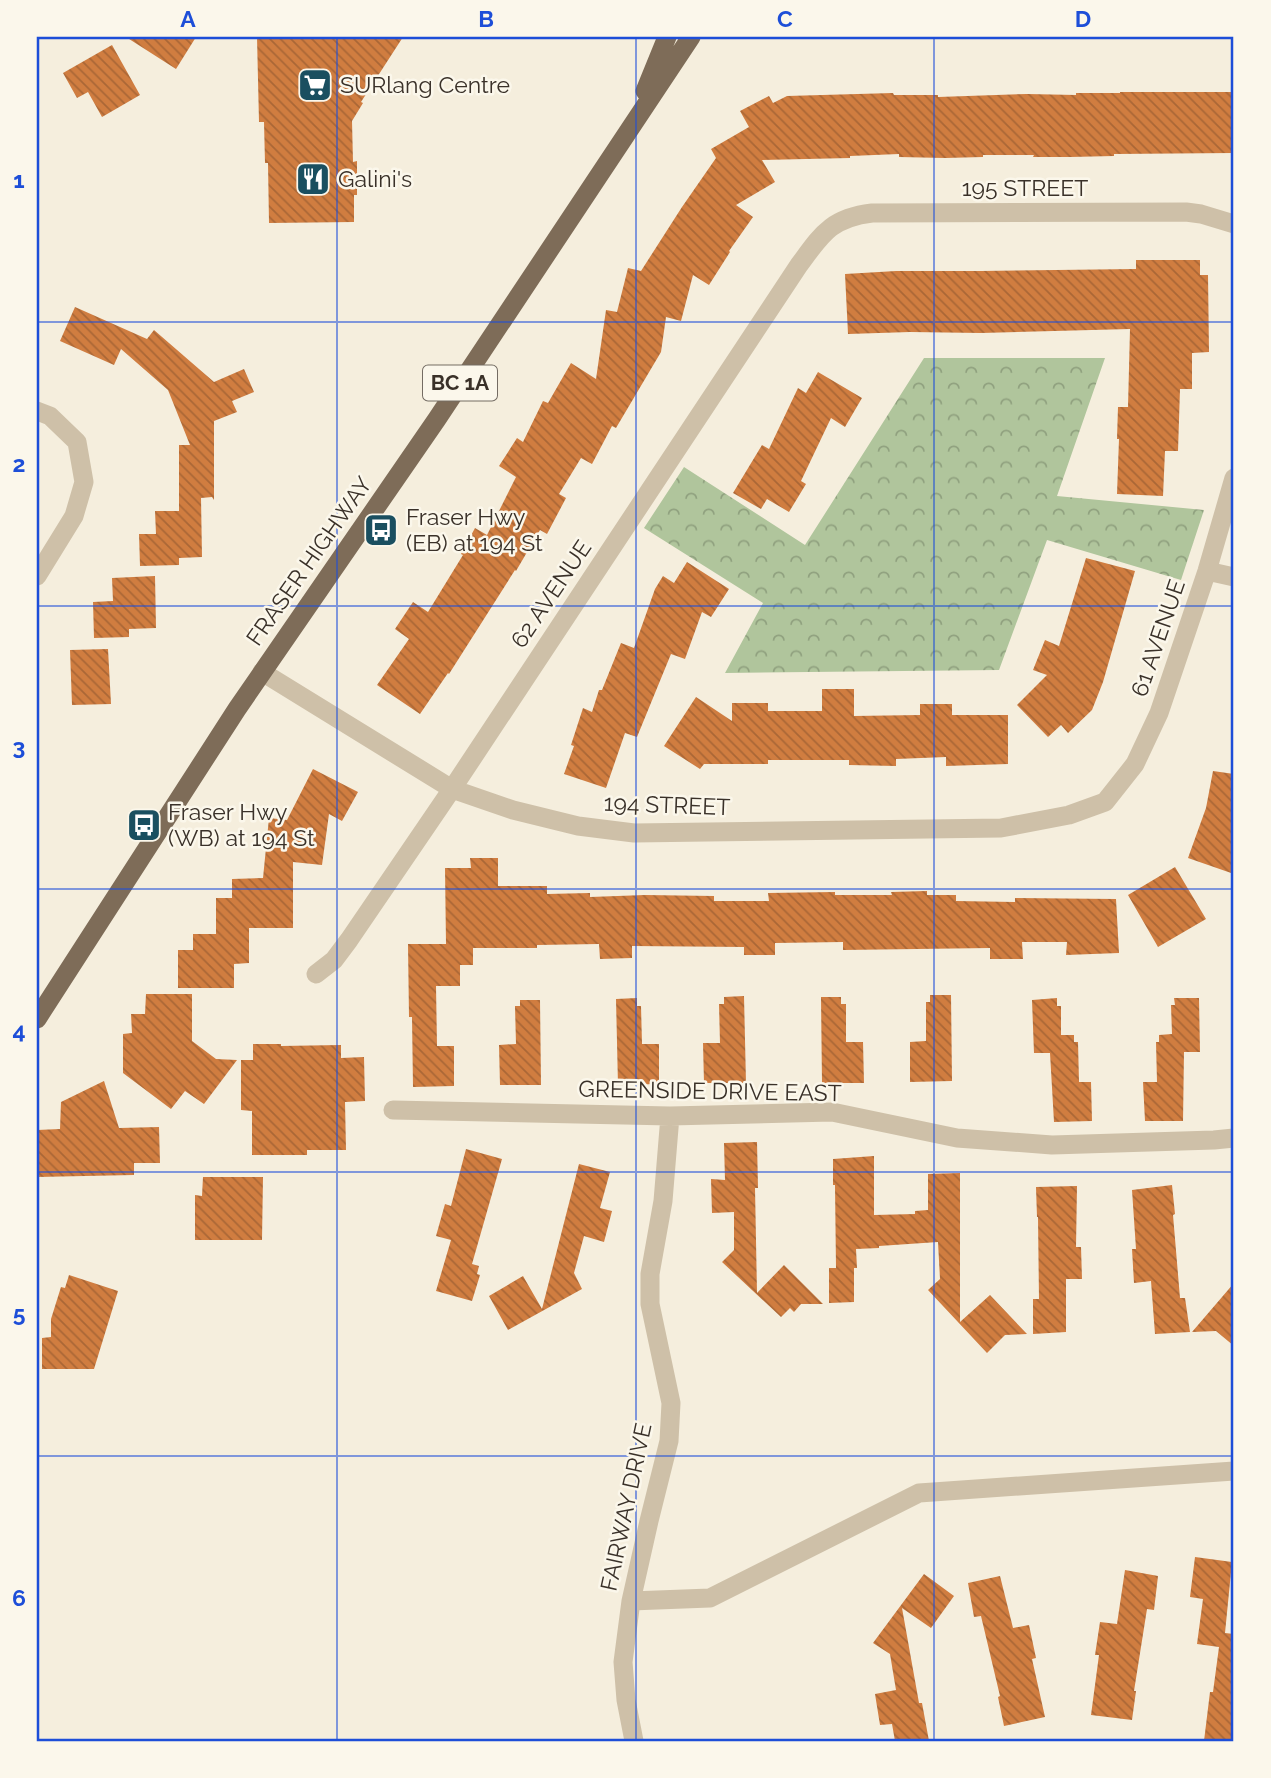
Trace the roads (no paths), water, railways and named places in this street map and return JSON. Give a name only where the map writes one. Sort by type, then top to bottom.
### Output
[{"type":"main road","name":"FRASER HIGHWAY","points":[[626,134],[667,37]]},
{"type":"main road","name":"FRASER HIGHWAY","points":[[37,1018],[262,672],[436,419],[691,37]]},
{"type":"street","name":"195 STREET","points":[[821,235],[837,222],[855,215],[872,213],[1186,212],[1234,224]]},
{"type":"street","name":"62 AVENUE","points":[[316,974],[334,960],[349,940],[821,235]]},
{"type":"street","points":[[37,576],[74,516],[84,482],[77,442],[43,414]]},
{"type":"street","name":"61 AVENUE","points":[[1105,802],[1135,764],[1158,713],[1207,571],[1234,478]]},
{"type":"street","points":[[1207,571],[1234,577]]},
{"type":"street","name":"194 STREET","points":[[262,672],[452,789],[526,813],[578,826],[634,833],[1001,828],[1069,815],[1105,802]]},
{"type":"street","name":"GREENSIDE DRIVE EAST","points":[[393,1110],[670,1116],[832,1112],[957,1138],[1052,1145],[1234,1138]]},
{"type":"street","name":"FAIRWAY DRIVE","points":[[634,1741],[626,1700],[623,1662],[631,1601],[669,1441],[671,1403],[650,1304],[650,1274],[663,1201],[670,1116]]},
{"type":"street","points":[[631,1601],[710,1598],[919,1493],[1234,1471]]},
{"type":"place","name":"SURlang Centre","points":[[315,85]]},
{"type":"place","name":"Galini's","points":[[313,179]]},
{"type":"place","name":"Fraser Hwy (EB) at 194 St","points":[[381,530]]},
{"type":"place","name":"Fraser Hwy (WB) at 194 St","points":[[144,825]]}]
